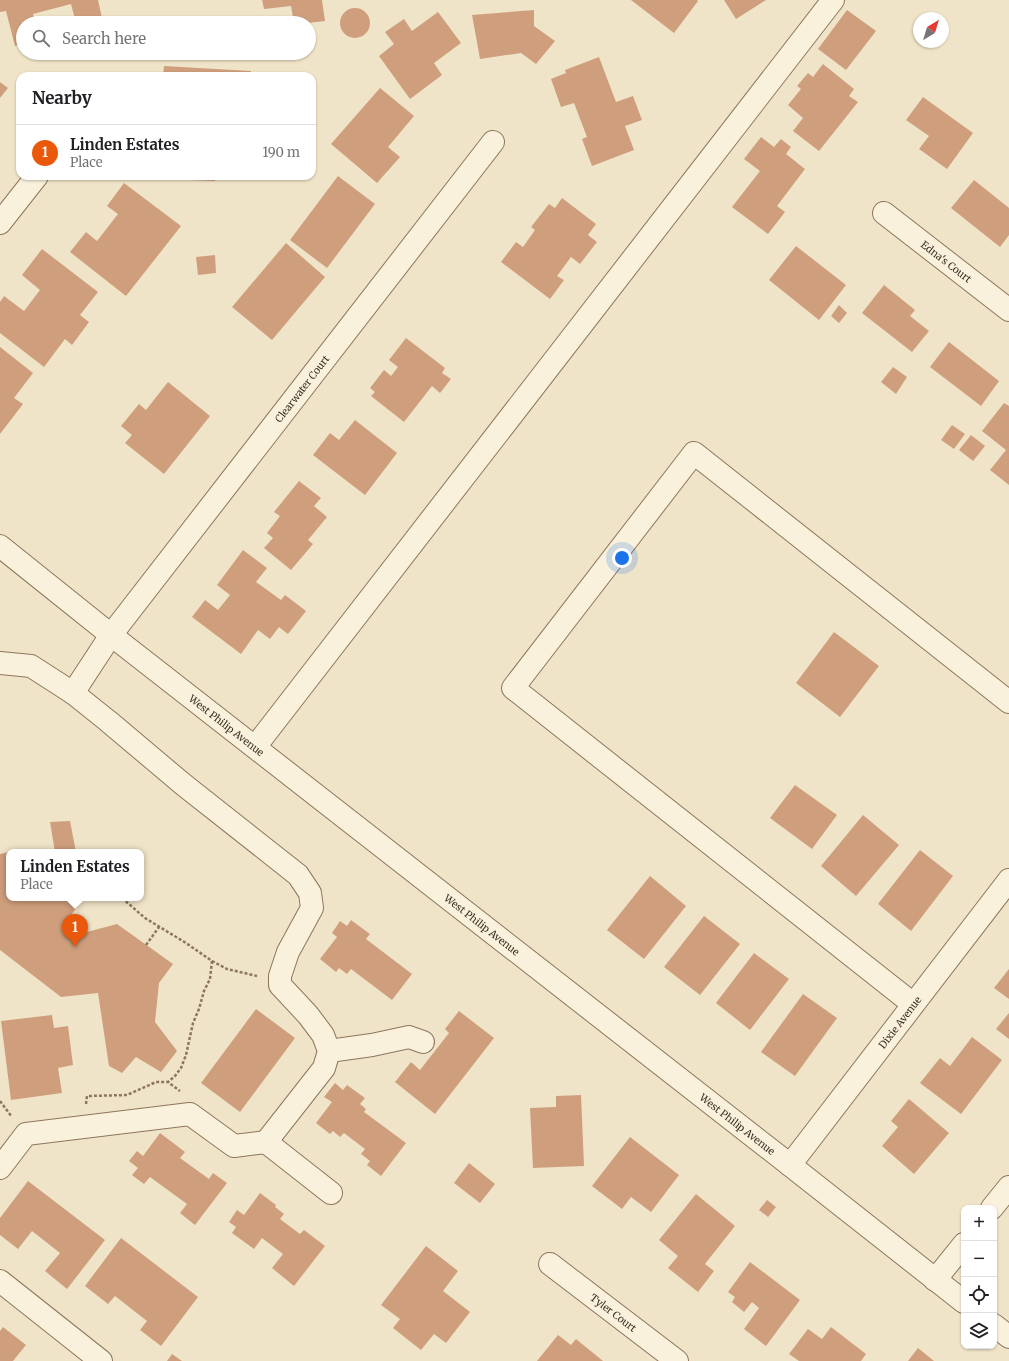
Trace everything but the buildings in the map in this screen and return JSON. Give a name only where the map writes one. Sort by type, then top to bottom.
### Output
[{"type":"street","points":[[255,747],[833,0]]},
{"type":"street","name":"Clearwater Court","points":[[73,693],[111,635],[493,142]]},
{"type":"street","points":[[0,223],[34,180]]},
{"type":"street","name":"Edna's Court","points":[[884,213],[1009,310]]},
{"type":"street","points":[[914,1004],[513,688],[694,453],[1009,702]]},
{"type":"street","name":"West Philip Avenue","points":[[0,546],[111,635],[961,1300]]},
{"type":"street","points":[[0,662],[32,666],[73,693],[184,785],[298,875],[310,893],[312,908],[288,952],[280,976],[280,985],[308,1015],[323,1035],[329,1051],[324,1068],[266,1142],[234,1146],[190,1114],[26,1134],[0,1168]]},
{"type":"street","name":"Dixie Avenue","points":[[790,1165],[1009,880]]},
{"type":"street","points":[[329,1051],[372,1045],[409,1037],[423,1042]]},
{"type":"street","points":[[266,1142],[331,1193]]},
{"type":"street","points":[[994,1205],[1009,1187]]},
{"type":"street","points":[[935,1280],[961,1248]]},
{"type":"street","name":"Tyler Court","points":[[550,1264],[677,1361]]},
{"type":"street","points":[[0,1281],[101,1361]]},
{"type":"street","points":[[997,1328],[1009,1337]]},
{"type":"path","points":[[125,901],[145,918],[186,942],[212,961],[227,969],[268,977],[280,976]]},
{"type":"path","points":[[146,945],[159,927]]},
{"type":"path","points":[[168,1082],[181,1068],[186,1055],[193,1023],[204,991],[210,979],[212,961]]},
{"type":"place","name":"Linden Estates","points":[[75,947]]}]
